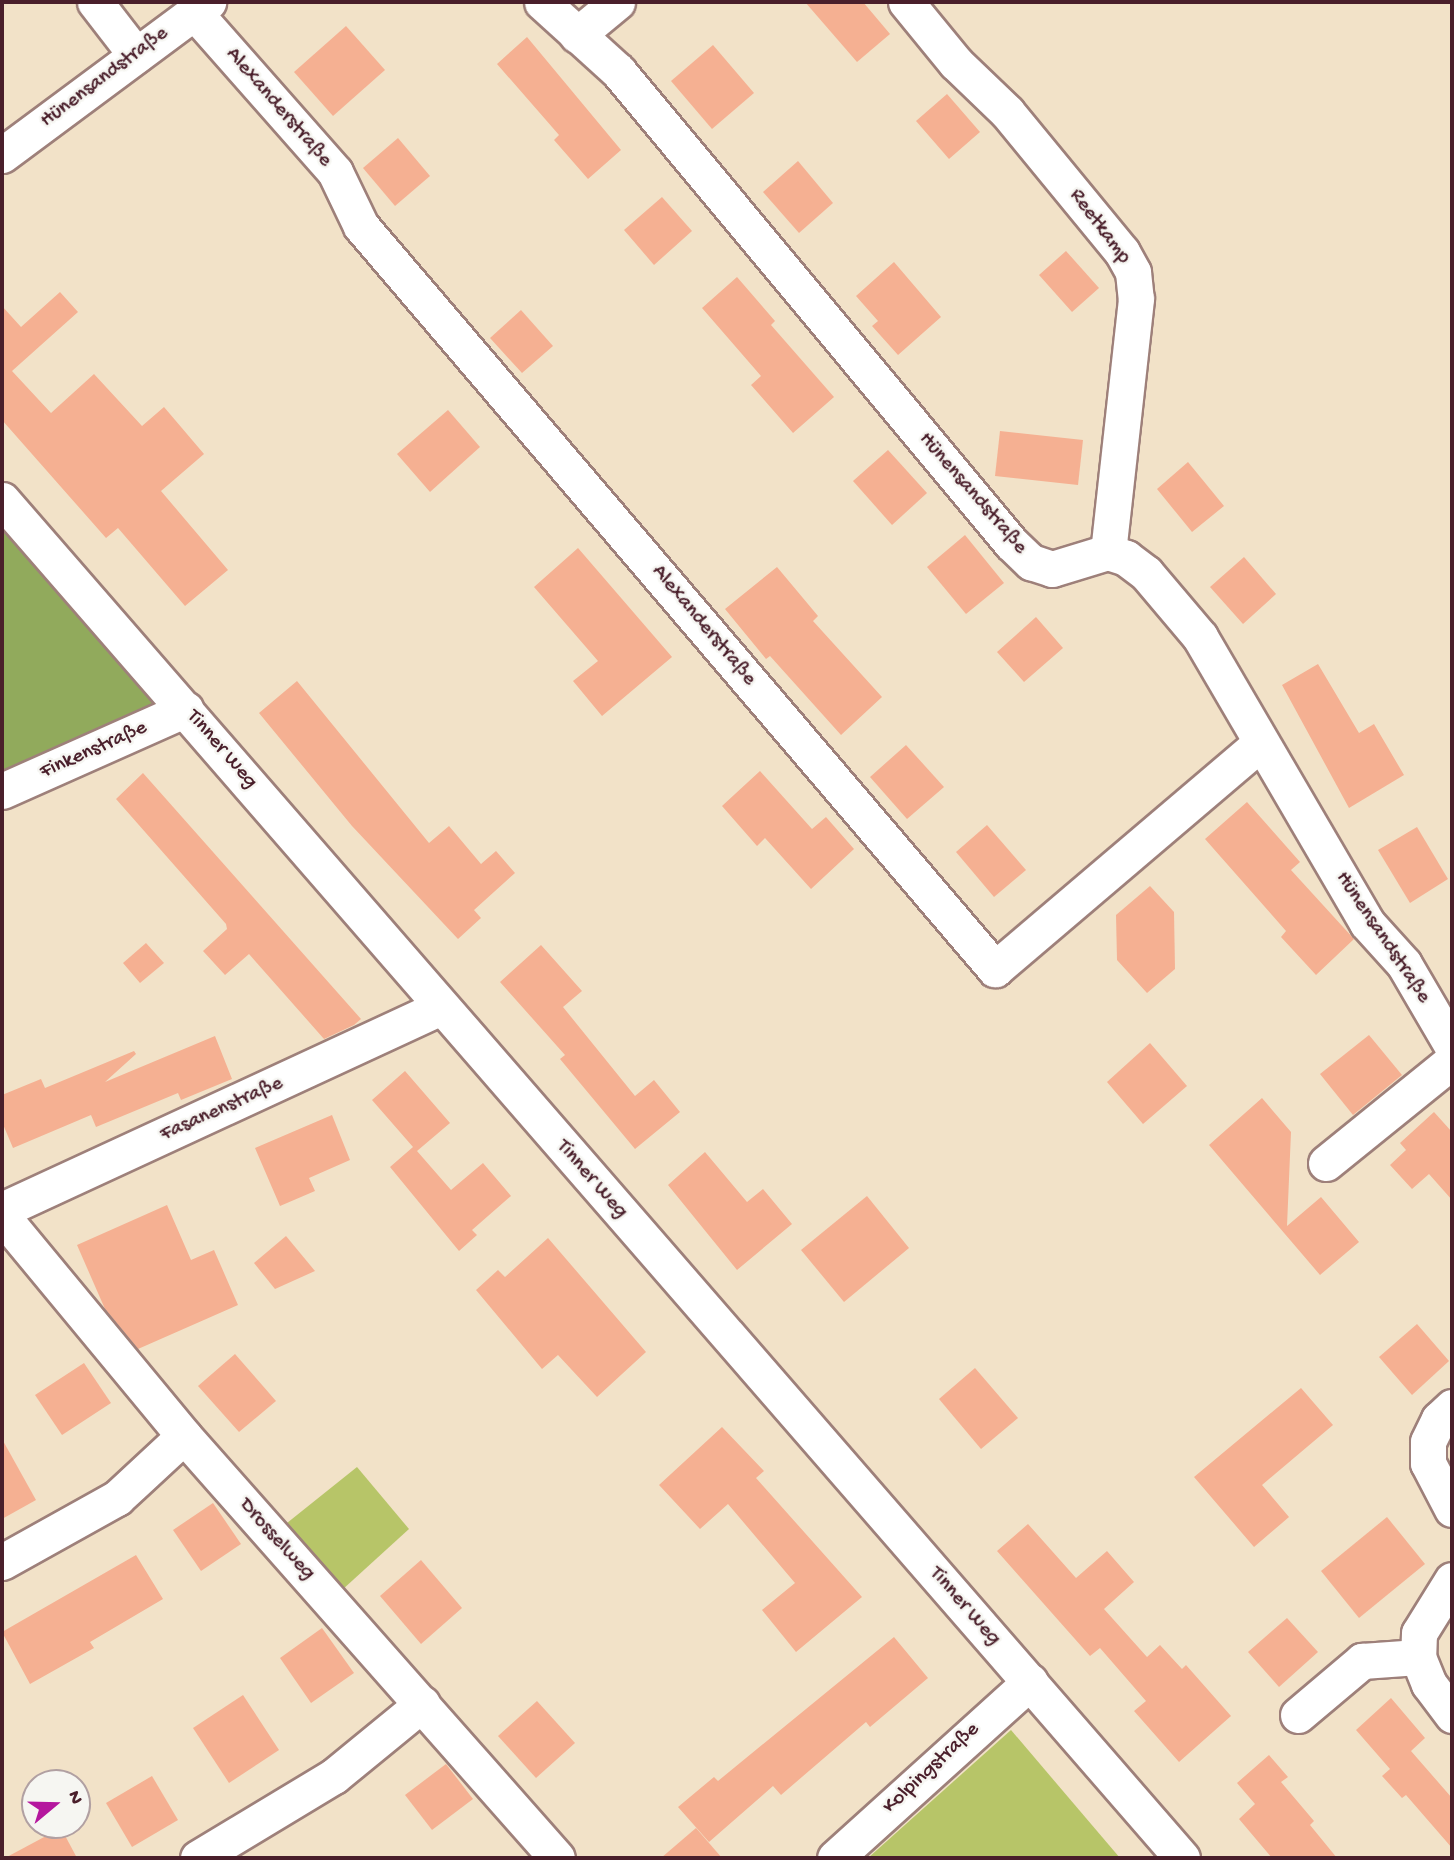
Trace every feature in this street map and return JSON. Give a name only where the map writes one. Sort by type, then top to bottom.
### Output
[{"type":"street","points":[[95,2],[136,55]]},
{"type":"street","name":"Hünensandstraße","points":[[542,2],[618,71],[1011,543],[1031,562],[1052,569],[1108,552],[1126,558],[1146,573],[1200,637],[1367,923],[1404,964],[1452,1046]]},
{"type":"street","points":[[577,35],[617,2]]},
{"type":"street","name":"Reetkamp","points":[[906,2],[956,63],[1007,112],[1122,252],[1133,272],[1136,299],[1108,552]]},
{"type":"street","name":"Hünensandstraße","points":[[2,155],[201,7]]},
{"type":"street","name":"Alexanderstraße","points":[[201,7],[335,172],[361,226],[995,969],[1261,743]]},
{"type":"street","name":"Tinner Weg","points":[[2,500],[1182,1858]]},
{"type":"street","name":"Finkenstraße","points":[[2,791],[186,709]]},
{"type":"street","name":"Fasanenstraße","points":[[2,1210],[441,1007]]},
{"type":"street","points":[[1326,1163],[1452,1061]]},
{"type":"street","name":"Drosselweg","points":[[2,1216],[184,1436],[557,1858]]},
{"type":"street","points":[[1452,1407],[1439,1419],[1428,1442],[1428,1463],[1452,1508]]},
{"type":"street","points":[[2,1562],[117,1498],[184,1436]]},
{"type":"street","points":[[1452,1580],[1419,1633],[1418,1657],[1429,1684],[1452,1715]]},
{"type":"street","points":[[1298,1715],[1362,1661],[1418,1657]]},
{"type":"street","name":"Kolpingstraße","points":[[835,1858],[1030,1682]]},
{"type":"street","points":[[198,1858],[334,1776],[422,1704]]},
{"type":"green space","points":[[2,530],[168,718],[2,791]]},
{"type":"green space","points":[[357,1467],[409,1529],[342,1590],[287,1523]]},
{"type":"green space","points":[[1011,1730],[1120,1858],[868,1858]]},
{"type":"building","points":[[805,2],[863,2],[890,34],[857,62]]},
{"type":"building","points":[[346,26],[385,70],[333,116],[294,72]]},
{"type":"building","points":[[527,37],[621,150],[588,179],[554,140],[559,135],[497,64]]},
{"type":"building","points":[[713,45],[754,93],[712,129],[671,81]]},
{"type":"building","points":[[947,94],[980,132],[949,159],[916,121]]},
{"type":"building","points":[[398,138],[430,176],[395,206],[363,168]]},
{"type":"building","points":[[798,161],[833,203],[799,233],[763,192]]},
{"type":"building","points":[[662,197],[692,231],[654,265],[624,230]]},
{"type":"building","points":[[1066,251],[1099,288],[1072,312],[1039,275]]},
{"type":"building","points":[[894,262],[941,317],[898,355],[872,326],[878,321],[856,296]]},
{"type":"building","points":[[737,277],[775,321],[771,325],[834,397],[793,433],[751,385],[761,376],[702,308]]},
{"type":"building","points":[[60,292],[78,312],[12,371],[51,413],[94,374],[142,426],[164,407],[204,454],[161,491],[228,570],[185,606],[118,528],[106,538],[2,420],[2,306],[21,327]]},
{"type":"building","points":[[521,310],[553,346],[522,373],[490,338]]},
{"type":"building","points":[[448,410],[480,447],[430,492],[397,454]]},
{"type":"building","points":[[1000,431],[1083,440],[1078,485],[995,476]]},
{"type":"building","points":[[888,450],[927,493],[892,525],[853,481]]},
{"type":"building","points":[[1188,462],[1224,506],[1192,532],[1157,489]]},
{"type":"building","points":[[965,535],[1004,583],[966,614],[927,567]]},
{"type":"building","points":[[578,548],[672,657],[602,716],[573,681],[598,661],[534,587]]},
{"type":"building","points":[[1244,557],[1276,594],[1243,624],[1210,587]]},
{"type":"building","points":[[777,567],[818,616],[813,621],[882,697],[841,735],[770,656],[766,659],[725,609]]},
{"type":"building","points":[[1036,617],[1063,648],[1024,682],[997,652]]},
{"type":"building","points":[[1318,664],[1359,733],[1374,724],[1404,775],[1349,808],[1282,685]]},
{"type":"building","points":[[297,681],[429,843],[449,826],[481,864],[496,851],[515,873],[474,910],[481,918],[458,939],[352,826],[259,713]]},
{"type":"building","points":[[906,745],[944,787],[907,819],[870,777]]},
{"type":"building","points":[[760,771],[812,829],[826,817],[854,849],[811,889],[765,838],[757,846],[722,806]]},
{"type":"building","points":[[143,773],[361,1019],[324,1039],[249,954],[225,975],[203,951],[227,929],[226,924],[116,799]]},
{"type":"building","points":[[1247,802],[1300,862],[1291,870],[1354,939],[1316,975],[1281,937],[1286,931],[1205,839]]},
{"type":"building","points":[[987,825],[1026,870],[994,897],[956,852]]},
{"type":"building","points":[[1417,827],[1448,879],[1410,903],[1378,850]]},
{"type":"building","points":[[1150,886],[1174,912],[1175,969],[1147,993],[1117,960],[1116,915]]},
{"type":"building","points":[[146,943],[164,963],[140,983],[123,963]]},
{"type":"building","points":[[541,945],[582,991],[563,1007],[635,1096],[654,1080],[680,1112],[635,1149],[560,1059],[565,1055],[500,982]]},
{"type":"building","points":[[1369,1035],[1402,1075],[1353,1115],[1320,1074]]},
{"type":"building","points":[[215,1036],[232,1079],[181,1100],[178,1093],[96,1127],[91,1115],[13,1148],[2,1122],[2,1095],[41,1079],[45,1088],[134,1051],[136,1054],[105,1082]]},
{"type":"building","points":[[1150,1043],[1187,1086],[1143,1124],[1107,1082]]},
{"type":"building","points":[[405,1071],[450,1123],[417,1151],[451,1190],[483,1163],[511,1196],[472,1230],[477,1235],[459,1251],[390,1167],[413,1147],[372,1100]]},
{"type":"building","points":[[1262,1098],[1291,1132],[1287,1226],[1321,1197],[1359,1242],[1320,1275],[1209,1145]]},
{"type":"building","points":[[1434,1112],[1452,1132],[1452,1200],[1429,1174],[1412,1189],[1390,1165],[1406,1150],[1400,1143]]},
{"type":"building","points":[[332,1115],[350,1160],[309,1178],[315,1191],[280,1206],[255,1148]]},
{"type":"building","points":[[705,1152],[747,1202],[763,1189],[792,1224],[737,1270],[668,1185]]},
{"type":"building","points":[[867,1196],[909,1248],[844,1302],[801,1250]]},
{"type":"building","points":[[167,1205],[191,1260],[214,1250],[238,1305],[138,1349],[105,1309],[77,1245]]},
{"type":"building","points":[[286,1236],[315,1271],[275,1289],[254,1263]]},
{"type":"building","points":[[548,1238],[646,1352],[597,1397],[558,1355],[542,1369],[476,1290],[498,1270],[505,1277]]},
{"type":"building","points":[[1417,1324],[1449,1361],[1412,1395],[1379,1357]]},
{"type":"building","points":[[235,1354],[276,1401],[239,1432],[198,1386]]},
{"type":"building","points":[[84,1363],[111,1403],[62,1435],[35,1395]]},
{"type":"building","points":[[975,1368],[1018,1418],[981,1449],[939,1399]]},
{"type":"building","points":[[1301,1388],[1333,1425],[1262,1485],[1289,1517],[1254,1547],[1194,1477]]},
{"type":"building","points":[[722,1427],[764,1471],[756,1478],[862,1597],[796,1652],[762,1610],[795,1583],[728,1504],[700,1529],[659,1485]]},
{"type":"building","points":[[2,1439],[36,1500],[2,1519]]},
{"type":"building","points":[[213,1503],[241,1544],[201,1571],[173,1530]]},
{"type":"building","points":[[1387,1517],[1425,1564],[1359,1618],[1321,1571]]},
{"type":"building","points":[[1028,1524],[1076,1578],[1107,1551],[1134,1582],[1104,1609],[1147,1657],[1160,1645],[1182,1669],[1186,1665],[1231,1716],[1179,1762],[1134,1711],[1146,1701],[1100,1648],[1090,1656],[997,1551]]},
{"type":"building","points":[[136,1555],[163,1599],[90,1642],[94,1648],[30,1684],[2,1632]]},
{"type":"building","points":[[421,1560],[462,1608],[421,1644],[380,1596]]},
{"type":"building","points":[[1287,1618],[1318,1652],[1279,1687],[1248,1652]]},
{"type":"building","points":[[322,1628],[354,1673],[311,1703],[280,1658]]},
{"type":"building","points":[[894,1637],[928,1678],[870,1727],[866,1722],[781,1795],[773,1786],[709,1842],[678,1807],[714,1777],[718,1781]]},
{"type":"building","points":[[243,1695],[279,1750],[229,1783],[193,1728]]},
{"type":"building","points":[[1391,1698],[1425,1738],[1411,1751],[1452,1798],[1452,1848],[1406,1795],[1402,1798],[1382,1776],[1390,1769],[1356,1730]]},
{"type":"building","points":[[537,1701],[575,1743],[536,1778],[498,1736]]},
{"type":"building","points":[[1269,1755],[1288,1777],[1281,1782],[1314,1821],[1310,1825],[1337,1858],[1272,1858],[1239,1819],[1255,1804],[1237,1783]]},
{"type":"building","points":[[446,1764],[473,1799],[432,1830],[405,1795]]},
{"type":"building","points":[[152,1776],[178,1820],[132,1847],[106,1803]]},
{"type":"building","points":[[696,1828],[722,1858],[661,1858]]},
{"type":"building","points":[[40,1839],[67,1839],[77,1858],[5,1858]]}]
